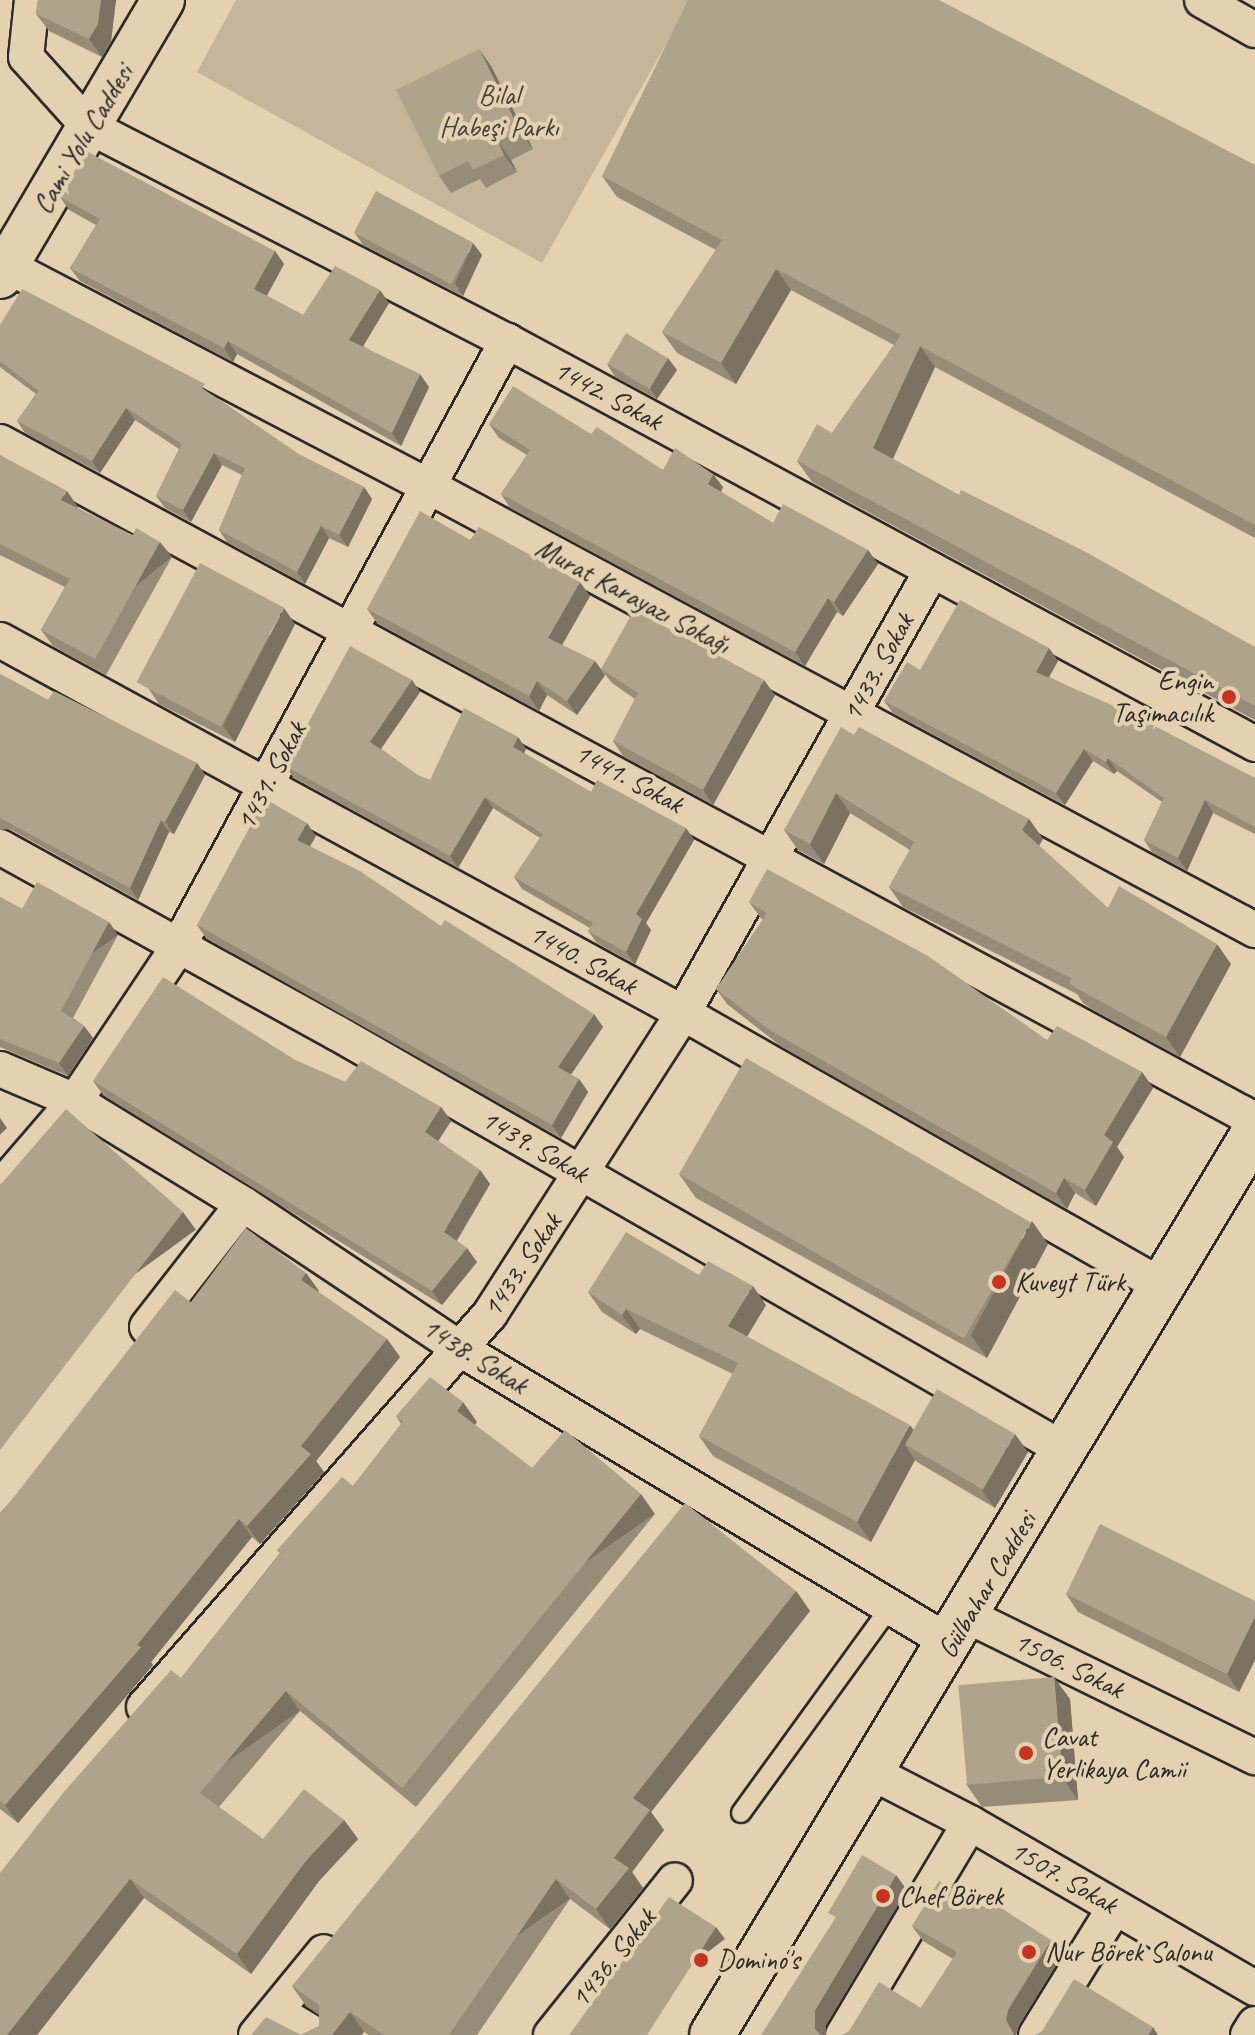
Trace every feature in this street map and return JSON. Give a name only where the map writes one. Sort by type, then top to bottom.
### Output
[{"type":"main road","name":"Gülbahar Caddesi","points":[[712,2035],[960,1630],[1255,1131]]},
{"type":"street","name":"1442. Sokak","points":[[32,0],[26,57],[88,126],[507,341],[1255,744]]},
{"type":"street","name":"Cami Yolu Caddesi","points":[[7,253],[163,0]]},
{"type":"street","points":[[1202,0],[1255,30]]},
{"type":"street","name":"Murat Karayazı Sokağı","points":[[7,253],[428,486],[1255,930]]},
{"type":"street","name":"1431. Sokak","points":[[0,1188],[75,1101],[178,947],[507,341]]},
{"type":"street","name":"1441. Sokak","points":[[0,442],[772,855],[1255,1120]]},
{"type":"street","name":"1433. Sokak","points":[[124,1729],[462,1350],[584,1173],[683,1013],[932,570]]},
{"type":"street","name":"1440. Sokak","points":[[0,640],[683,1013],[1162,1286]]},
{"type":"street","name":"1439. Sokak","points":[[0,847],[584,1173],[1067,1451]]},
{"type":"street","name":"1438. Sokak","points":[[0,1069],[75,1101],[243,1204],[689,1505],[890,1607],[960,1630]]},
{"type":"street","points":[[126,1354],[243,1204]]},
{"type":"street","name":"1506. Sokak","points":[[960,1630],[1255,1757]]},
{"type":"street","name":"1507. Sokak","points":[[871,1772],[970,1823],[1255,1988]]},
{"type":"street","points":[[843,2035],[970,1823]]},
{"type":"street","name":"1436. Sokak","points":[[551,2035],[675,1880]]},
{"type":"street","points":[[1036,2035],[1115,1907]]},
{"type":"street","points":[[316,2035],[266,2023],[346,1924]]},
{"type":"street","points":[[1248,2035],[1255,2024]]},
{"type":"lane","points":[[741,1813],[890,1607]]},
{"type":"green space","name":"Bilal Habeşi Parkı","points":[[236,0],[691,0],[542,263],[197,72]]},
{"type":"building","points":[[38,0],[101,0],[98,24],[89,39],[36,14]]},
{"type":"building","points":[[688,0],[939,0],[1255,165],[1255,525],[920,346],[873,448],[959,495],[961,490],[1086,552],[1255,647],[1255,706],[797,461],[817,424],[832,433],[901,335],[776,269],[721,363],[662,332],[722,240],[602,176]]},
{"type":"building","points":[[479,49],[520,131],[498,142],[504,155],[473,170],[468,161],[439,176],[396,90]]},
{"type":"building","points":[[86,151],[275,251],[254,289],[303,315],[335,266],[380,290],[349,340],[420,374],[392,433],[228,341],[224,348],[70,268],[100,219],[60,197]]},
{"type":"building","points":[[376,191],[473,243],[451,284],[354,232]]},
{"type":"building","points":[[22,289],[205,384],[202,388],[300,455],[364,487],[339,535],[321,526],[297,572],[219,530],[245,468],[214,453],[183,510],[156,496],[182,444],[126,408],[92,461],[17,421],[39,391],[0,361],[0,325]]},
{"type":"building","points":[[626,333],[668,358],[649,389],[607,364]]},
{"type":"building","points":[[513,386],[591,434],[597,427],[663,470],[675,448],[713,474],[708,484],[773,523],[783,504],[868,550],[834,602],[828,598],[795,652],[501,494],[530,450],[489,424]]},
{"type":"building","points":[[0,455],[67,491],[61,500],[133,535],[136,528],[160,542],[95,659],[41,630],[70,579],[0,544]]},
{"type":"building","points":[[420,511],[470,540],[479,527],[580,582],[548,638],[595,661],[567,701],[537,681],[529,696],[367,609]]},
{"type":"building","points":[[200,563],[284,608],[221,727],[137,682]]},
{"type":"building","points":[[960,600],[1049,648],[1036,672],[1128,712],[1255,778],[1255,827],[1205,800],[1178,858],[1144,840],[1164,798],[1108,758],[1106,762],[1084,749],[1056,793],[884,701],[907,662],[920,670]]},
{"type":"building","points":[[634,610],[764,680],[703,790],[613,741],[638,693],[601,669]]},
{"type":"building","points":[[350,646],[412,680],[370,742],[419,776],[430,780],[464,708],[518,737],[513,747],[591,792],[597,780],[686,828],[636,914],[642,919],[626,952],[588,931],[593,923],[514,877],[543,834],[485,797],[450,856],[285,766]]},
{"type":"building","points":[[0,674],[48,700],[54,691],[197,763],[165,822],[161,820],[130,888],[0,818]]},
{"type":"building","points":[[841,727],[854,735],[859,727],[1029,819],[1022,830],[1108,908],[1119,886],[1217,944],[1166,1037],[1076,988],[1069,983],[1071,978],[889,887],[914,842],[836,793],[810,844],[784,830]]},
{"type":"building","points":[[265,799],[307,823],[297,840],[360,871],[441,926],[445,920],[594,1014],[558,1067],[579,1079],[552,1125],[197,925]]},
{"type":"building","points":[[767,869],[928,956],[1047,1040],[1057,1026],[1142,1072],[1104,1135],[1113,1142],[1085,1190],[1064,1178],[1056,1193],[771,1031],[716,989],[767,913],[749,902]]},
{"type":"building","points":[[37,882],[109,922],[61,1011],[84,1026],[59,1063],[0,1039],[0,897],[22,909]]},
{"type":"building","points":[[163,977],[297,1061],[345,1082],[361,1061],[441,1107],[425,1132],[480,1170],[444,1232],[467,1248],[432,1291],[93,1081]]},
{"type":"building","points":[[746,1058],[1031,1222],[964,1339],[679,1174]]},
{"type":"building","points":[[66,1109],[183,1212],[0,1450],[0,1184]]},
{"type":"building","points":[[246,1228],[306,1273],[301,1280],[387,1339],[301,1446],[311,1454],[247,1526],[239,1519],[137,1645],[141,1647],[5,1805],[0,1801],[0,1513],[175,1290],[191,1302]]},
{"type":"building","points":[[626,1232],[699,1275],[708,1261],[753,1286],[728,1326],[910,1425],[857,1522],[699,1436],[738,1363],[626,1309],[622,1315],[588,1292]]},
{"type":"building","points":[[430,1377],[463,1402],[457,1411],[532,1468],[565,1430],[641,1494],[402,1788],[286,1691],[200,1793],[263,1839],[304,1789],[344,1820],[305,1862],[237,1954],[130,1879],[7,2035],[0,2035],[0,1873],[63,1793],[171,1670],[181,1678],[281,1553],[277,1550],[342,1477],[353,1486],[403,1422],[396,1416]]},
{"type":"building","points":[[937,1389],[1015,1434],[983,1489],[905,1444]]},
{"type":"building","points":[[685,1503],[796,1591],[633,1798],[650,1810],[614,1858],[629,1868],[596,1909],[556,1879],[449,2035],[384,2035],[350,2012],[332,2035],[301,2035],[319,2026],[319,2005],[292,1986]]},
{"type":"building","points":[[1100,1524],[1255,1601],[1255,1617],[1227,1674],[1066,1594]]},
{"type":"building","name":"Cavat Yerlikaya Camii","points":[[1054,1677],[1063,1777],[967,1785],[958,1685]]},
{"type":"building","points":[[862,1855],[896,1875],[815,2010],[815,2029],[821,2035],[761,2035],[836,1917],[828,1913]]},
{"type":"building","points":[[939,1881],[986,1908],[990,1901],[1051,1940],[1008,2010],[1006,2020],[1014,2035],[842,2035],[849,2031],[879,1982],[921,2008],[957,1952],[912,1926]]},
{"type":"building","points":[[669,1897],[716,1927],[647,2035],[569,2035]]},
{"type":"building","points":[[1074,1979],[1153,2027],[1148,2035],[1035,2035],[1042,2031]]},
{"type":"building","points":[[266,2017],[301,2035],[251,2035]]},
{"type":"place","name":"Engin Taşımacılık","points":[[1229,697]]},
{"type":"place","name":"Kuveyt Türk","points":[[999,1282]]},
{"type":"place","name":"Cavat Yerlikaya Camii","points":[[1026,1753]]},
{"type":"place","name":"Chef Börek","points":[[883,1896]]},
{"type":"place","name":"Nur Börek Salonu","points":[[1029,1952]]},
{"type":"place","name":"Domino's","points":[[701,1960]]}]
